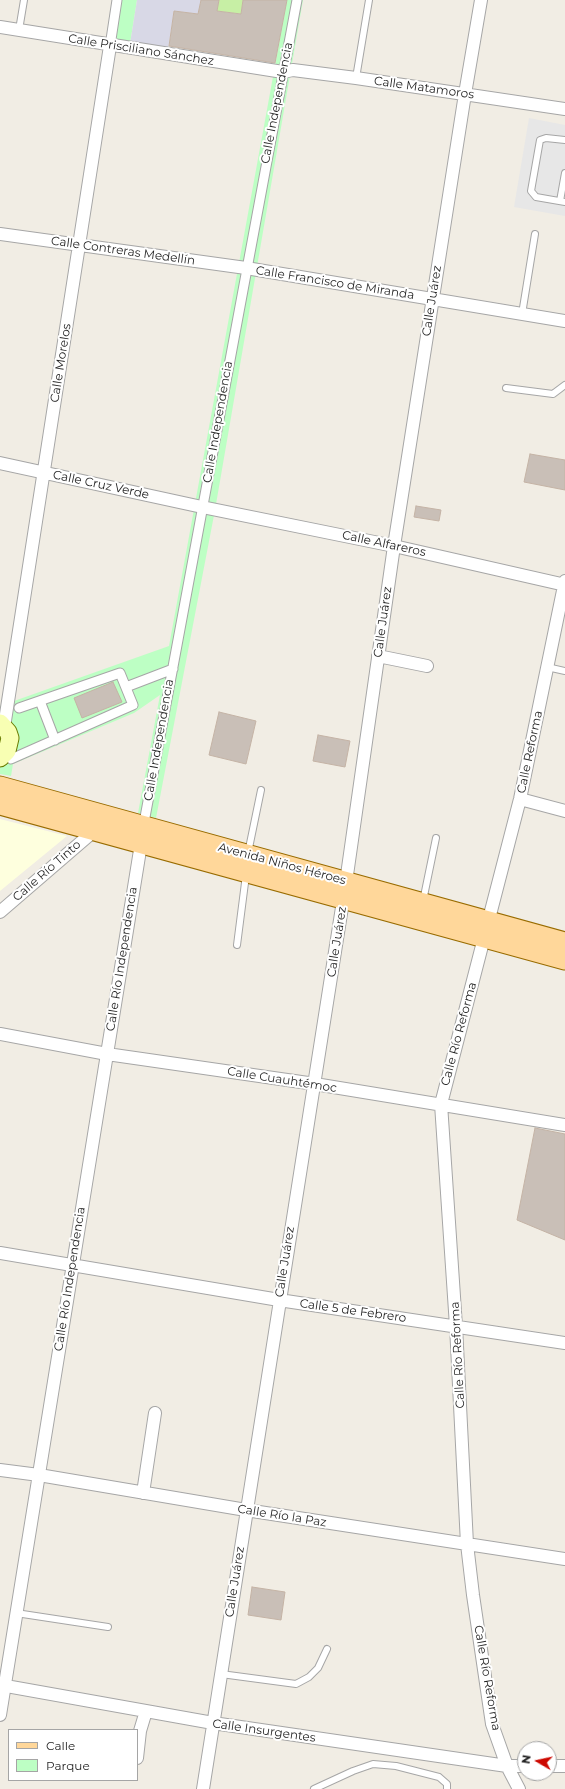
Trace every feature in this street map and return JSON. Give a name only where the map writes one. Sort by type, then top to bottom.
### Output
[{"type":"main road","points":[[1,722],[10,738],[10,745],[6,758]]},
{"type":"main road","name":"Avenida Niños Héroes","points":[[0,786],[246,873],[422,903],[565,960]]},
{"type":"main road","name":"Avenida Niños Héroes","points":[[0,805],[94,831],[142,835],[247,855],[345,891],[487,930],[565,942]]},
{"type":"street","name":"Calle Morelos","points":[[1,722],[44,472],[117,0]]},
{"type":"street","name":"Calle Independencia","points":[[142,835],[246,268],[297,0]]},
{"type":"street","name":"Calle Juárez","points":[[203,1789],[279,1300],[345,891],[394,546],[464,94],[481,0]]},
{"type":"street","name":"Calle Prisciliano Sánchez","points":[[0,27],[110,46],[283,72]]},
{"type":"street","name":"Calle Matamoros","points":[[283,72],[293,70],[356,78],[565,109]]},
{"type":"street","name":"Calle Contreras Medellín","points":[[0,234],[246,268]]},
{"type":"street","name":"Calle Francisco de Miranda","points":[[246,268],[565,321]]},
{"type":"street","name":"Calle Cruz Verde","points":[[0,463],[202,507]]},
{"type":"street","name":"Calle Alfareros","points":[[202,507],[394,546],[565,584]]},
{"type":"street","name":"Calle Reforma","points":[[487,930],[520,799],[565,584]]},
{"type":"street","points":[[378,656],[428,666]]},
{"type":"street","points":[[126,687],[173,669]]},
{"type":"street","points":[[6,758],[55,740],[133,705],[120,673],[19,708]]},
{"type":"street","points":[[40,701],[55,740]]},
{"type":"street","points":[[520,799],[565,811]]},
{"type":"street","name":"Calle Río Tinto","points":[[0,912],[94,831]]},
{"type":"street","name":"Calle Río Independencia","points":[[0,1715],[2,1685],[16,1613],[39,1475],[142,835]]},
{"type":"street","name":"Calle Río Reforma","points":[[487,930],[441,1104],[456,1326],[468,1544],[473,1595],[492,1724],[507,1766],[519,1789]]},
{"type":"street","name":"Calle Cuauhtémoc","points":[[0,1034],[107,1054],[314,1084],[565,1125]]},
{"type":"street","name":"Calle 5 de Febrero","points":[[0,1253],[73,1264],[279,1300],[565,1343]]},
{"type":"street","points":[[143,1493],[155,1413]]},
{"type":"street","name":"Calle Río la Paz","points":[[0,1470],[39,1475],[246,1510],[565,1559]]},
{"type":"street","name":"Calle Insurgentes","points":[[2,1685],[213,1723],[507,1766],[517,1766]]},
{"type":"street","points":[[138,1749],[140,1731],[146,1711]]},
{"type":"lane","points":[[19,30],[24,0]]},
{"type":"lane","points":[[356,78],[369,0]]},
{"type":"lane","points":[[565,140],[546,138],[540,140],[531,191],[536,197],[562,201],[565,172]]},
{"type":"lane","points":[[522,314],[535,234]]},
{"type":"lane","points":[[506,388],[554,394],[565,385]]},
{"type":"lane","points":[[547,667],[565,671]]},
{"type":"lane","points":[[247,855],[261,790]]},
{"type":"lane","points":[[422,903],[436,838]]},
{"type":"lane","points":[[237,945],[246,873]]},
{"type":"lane","points":[[16,1613],[108,1627]]},
{"type":"lane","points":[[220,1674],[296,1684],[309,1677],[318,1668],[327,1649]]},
{"type":"lane","points":[[314,1789],[352,1771],[372,1764],[396,1766],[439,1777],[447,1784],[447,1789]]},
{"type":"shaded area","points":[[137,0],[201,0],[198,14],[174,11],[168,50],[130,44]]},
{"type":"shaded area","points":[[529,118],[565,125],[565,216],[514,207]]},
{"type":"shaded area","points":[[0,819],[67,836],[0,891]]},
{"type":"green space","points":[[113,0],[137,0],[130,44],[106,41]]},
{"type":"green space","points":[[219,0],[243,0],[241,14],[217,11]]},
{"type":"green space","points":[[287,0],[303,0],[215,510],[156,818],[138,813],[160,695],[134,713],[13,764],[11,776],[0,774],[0,706],[169,646]]},
{"type":"building","points":[[201,0],[219,0],[217,11],[241,14],[243,0],[287,0],[275,63],[169,46],[174,11],[198,14]]},
{"type":"building","points":[[530,454],[565,460],[565,490],[524,482]]},
{"type":"building","points":[[416,506],[441,510],[439,521],[414,517]]},
{"type":"building","points":[[113,682],[122,702],[82,718],[74,698]]},
{"type":"building","points":[[219,712],[256,721],[246,764],[209,755]]},
{"type":"building","points":[[318,735],[350,741],[345,767],[313,761]]},
{"type":"building","points":[[535,1128],[565,1134],[565,1240],[517,1220]]},
{"type":"building","points":[[252,1587],[285,1592],[281,1620],[248,1615]]}]
